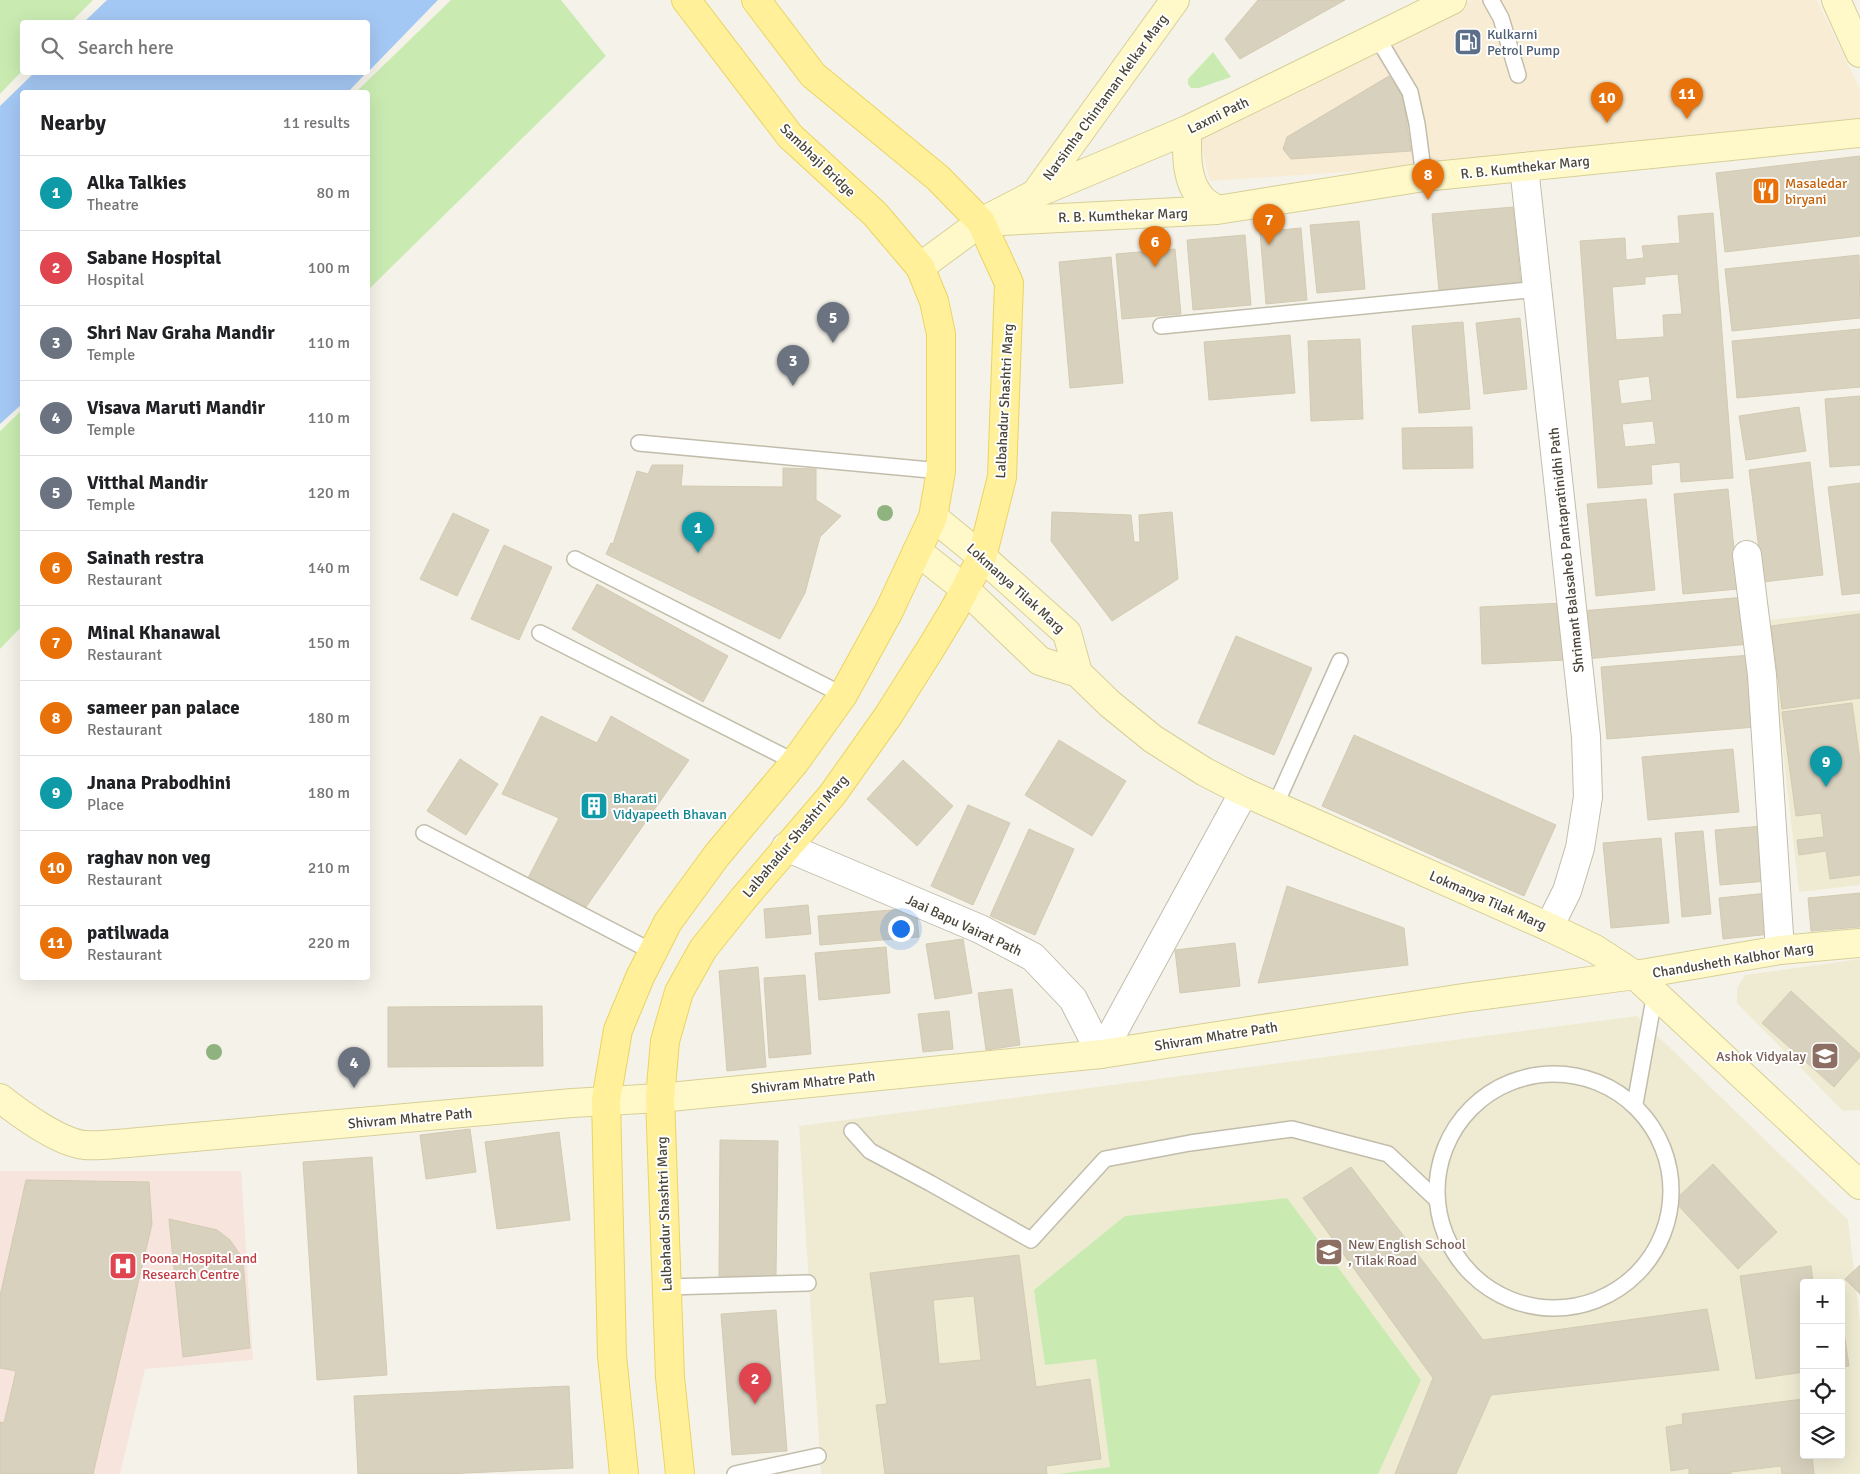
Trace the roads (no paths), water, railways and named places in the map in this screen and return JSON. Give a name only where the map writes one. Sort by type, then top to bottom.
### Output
[{"type":"main road","name":"Sambhaji Bridge","points":[[686,0],[790,136],[875,214],[920,268]]},
{"type":"main road","points":[[756,0],[813,75],[938,178],[981,222]]},
{"type":"main road","name":"Lalbahadur Shashtri Marg","points":[[680,1474],[670,1377],[660,1098],[664,1041],[678,992],[703,949],[786,847],[832,795],[888,716],[931,648],[982,557],[1002,476],[1009,283],[981,222]]},
{"type":"main road","points":[[624,1474],[612,1356],[606,1100],[618,1030],[640,977],[668,922],[717,855],[795,762],[843,695],[889,611],[933,517],[941,472],[941,334],[934,301],[920,268]]},
{"type":"street","name":"Narsimha Chintaman Kelkar Marg","points":[[1036,194],[1175,0]]},
{"type":"street","name":"Laxmi Path","points":[[920,268],[981,222],[1036,194],[1187,130],[1452,0]]},
{"type":"street","points":[[1836,0],[1860,53]]},
{"type":"street","points":[[1187,130],[1186,162],[1192,183],[1201,199],[1217,210]]},
{"type":"street","name":"R. B. Kumthekar Marg","points":[[981,222],[1217,210],[1424,177],[1860,133]]},
{"type":"street","name":"Shrimant Balasaheb Pantapratinidhi Path","points":[[1524,167],[1586,737],[1588,797],[1580,848],[1567,891],[1549,927]]},
{"type":"street","name":"Lokmanya Tilak Marg","points":[[933,517],[982,557],[1067,633],[1078,673]]},
{"type":"street","name":"Lokmanya Tilak Marg","points":[[917,551],[965,589],[1040,661],[1078,673],[1110,704],[1153,739],[1205,772],[1244,792],[1595,949],[1645,984],[1860,1185]]},
{"type":"street","points":[[1747,555],[1762,676],[1780,950]]},
{"type":"street","points":[[1100,1054],[1244,792]]},
{"type":"street","name":"Jaai Bapu Vairat Path","points":[[786,847],[980,929],[1033,957],[1073,1000],[1100,1054]]},
{"type":"street","name":"Chandusheth Kalbhor Marg","points":[[1645,984],[1780,950],[1860,943]]},
{"type":"street","name":"Shivram Mhatre Path","points":[[0,1098],[53,1134],[83,1145],[128,1143],[606,1100],[660,1098],[1100,1054],[1463,998],[1645,984]]},
{"type":"lane","points":[[1491,0],[1501,18],[1518,75]]},
{"type":"lane","points":[[1377,37],[1410,92],[1417,124],[1424,177]]},
{"type":"lane","points":[[1161,326],[1538,289]]},
{"type":"lane","points":[[639,443],[941,472]]},
{"type":"lane","points":[[575,559],[843,695]]},
{"type":"lane","points":[[540,633],[795,762]]},
{"type":"lane","points":[[1275,806],[1340,661]]},
{"type":"lane","points":[[424,833],[653,952]]},
{"type":"lane","points":[[1635,1104],[1645,984]]},
{"type":"lane","points":[[1562,1073],[1601,1082],[1635,1104],[1659,1134],[1671,1170],[1672,1208],[1660,1245],[1637,1276],[1605,1297],[1569,1308],[1530,1307],[1495,1292],[1465,1268],[1445,1236],[1436,1199],[1440,1159],[1457,1123],[1486,1095],[1522,1077],[1562,1073]]},
{"type":"lane","points":[[852,1131],[870,1151],[1031,1240],[1105,1159],[1190,1143],[1292,1128],[1388,1154],[1436,1199]]},
{"type":"lane","points":[[667,1288],[808,1283]]},
{"type":"lane","points":[[735,1474],[818,1456]]},
{"type":"water","points":[[107,0],[438,0],[370,70],[370,20],[86,20]]},
{"type":"water","points":[[32,75],[364,75],[350,90],[20,90],[20,406],[0,424],[0,106]]},
{"type":"place","name":"Kulkarni Petrol Pump","points":[[1468,42]]},
{"type":"place","name":"patilwada","points":[[1687,119]]},
{"type":"place","name":"raghav non veg","points":[[1607,123]]},
{"type":"place","name":"Masaledar biryani","points":[[1766,191]]},
{"type":"place","name":"sameer pan palace","points":[[1428,200]]},
{"type":"place","name":"Minal Khanawal","points":[[1269,245]]},
{"type":"place","name":"Sainath restra","points":[[1155,267]]},
{"type":"place","name":"Vitthal Mandir","points":[[833,343]]},
{"type":"place","name":"Shri Nav Graha Mandir","points":[[793,386]]},
{"type":"place","name":"Alka Talkies","points":[[698,553]]},
{"type":"place","name":"Jnana Prabodhini","points":[[1826,787]]},
{"type":"place","name":"Bharati Vidyapeeth Bhavan","points":[[594,806]]},
{"type":"place","name":"Ashok Vidyalay","points":[[1825,1056]]},
{"type":"place","name":"Visava Maruti Mandir","points":[[354,1088]]},
{"type":"place","name":"New English School , Tilak Road","points":[[1329,1252]]},
{"type":"place","name":"Poona Hospital and Research Centre","points":[[123,1266]]},
{"type":"place","name":"Sabane Hospital","points":[[755,1404]]}]
